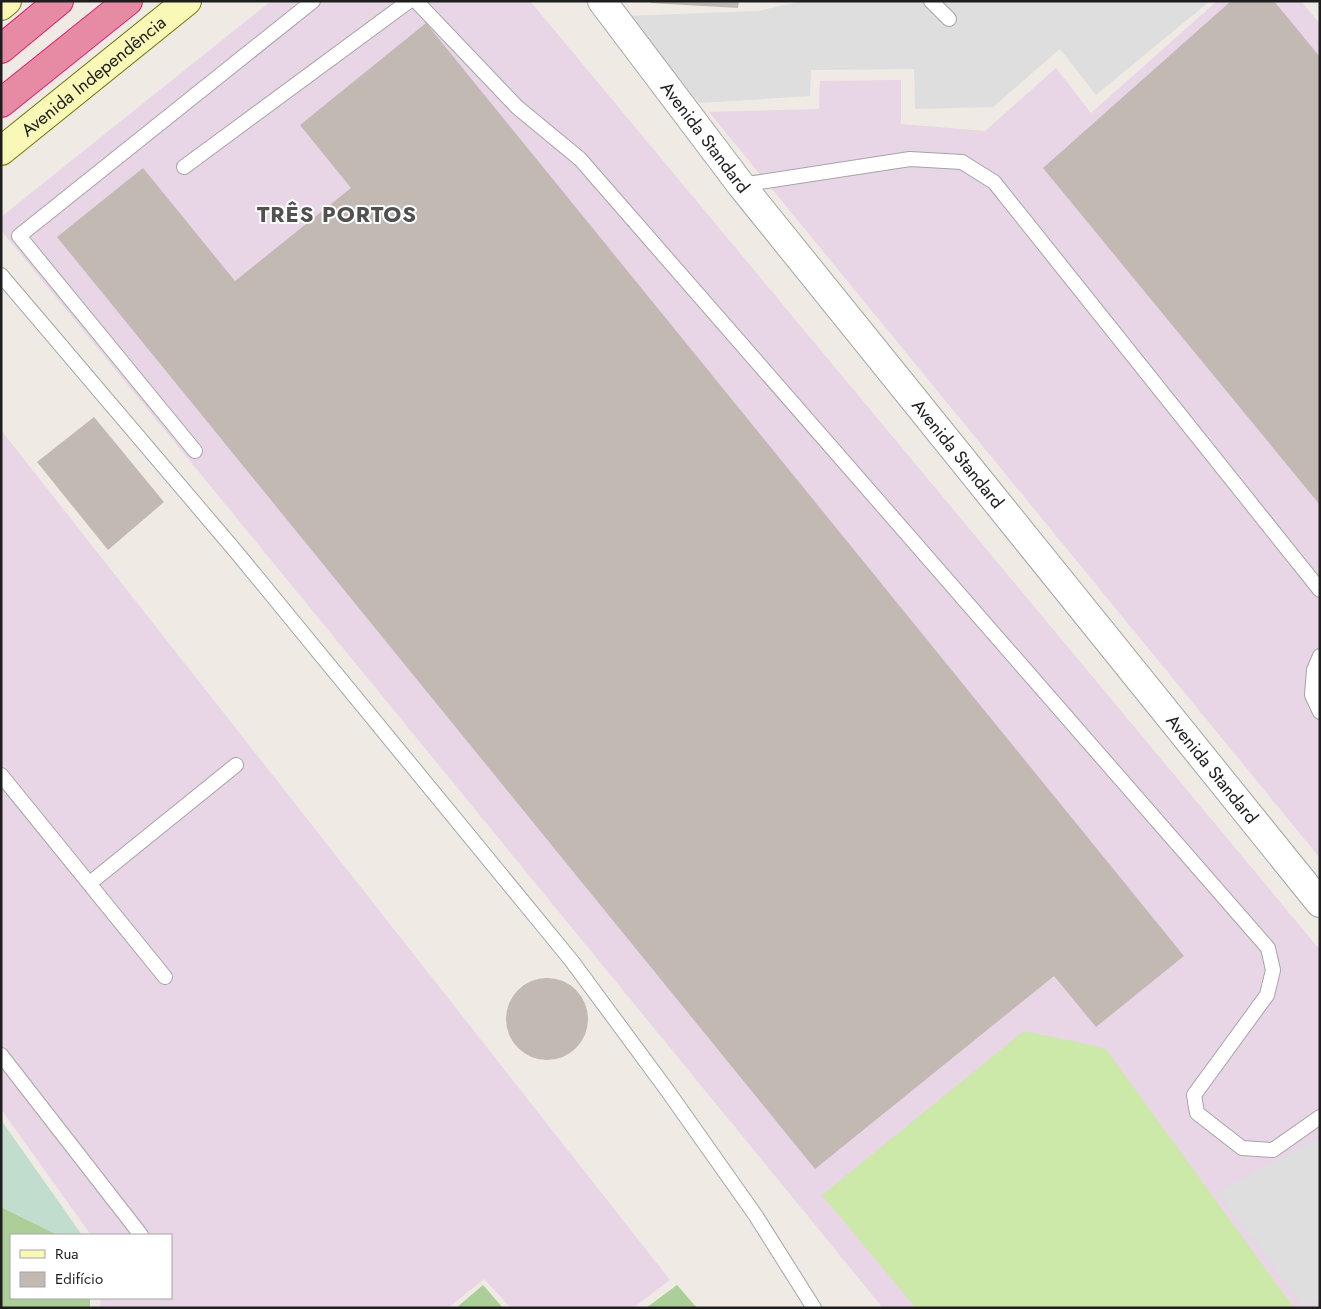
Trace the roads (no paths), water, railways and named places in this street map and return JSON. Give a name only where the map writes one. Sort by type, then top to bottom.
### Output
[{"type":"highway","points":[[1,49],[59,1]]},
{"type":"highway","points":[[1,103],[128,1]]},
{"type":"main road","points":[[1,6],[7,1]]},
{"type":"main road","name":"Avenida Independência","points":[[1,151],[186,1]]},
{"type":"street","name":"Avenida Standard","points":[[602,1],[741,185],[1320,903]]},
{"type":"lane","points":[[196,451],[19,236],[313,1]]},
{"type":"lane","points":[[184,167],[409,1]]},
{"type":"lane","points":[[416,1],[517,107],[580,159],[1268,948],[1273,970],[1266,995],[1194,1094],[1196,1113],[1242,1148],[1273,1150],[1320,1117]]},
{"type":"lane","points":[[931,1],[949,19]]},
{"type":"lane","points":[[741,185],[910,159],[962,162],[994,182],[1320,590]]},
{"type":"lane","points":[[1,275],[238,554],[571,960],[756,1216],[814,1308]]},
{"type":"lane","points":[[1320,656],[1314,670],[1312,695],[1320,712]]},
{"type":"lane","points":[[90,883],[236,765]]},
{"type":"lane","points":[[1,775],[165,977]]},
{"type":"lane","points":[[1,1055],[140,1234]]},
{"type":"district","name":"TRÊS PORTOS","points":[[337,214]]}]
